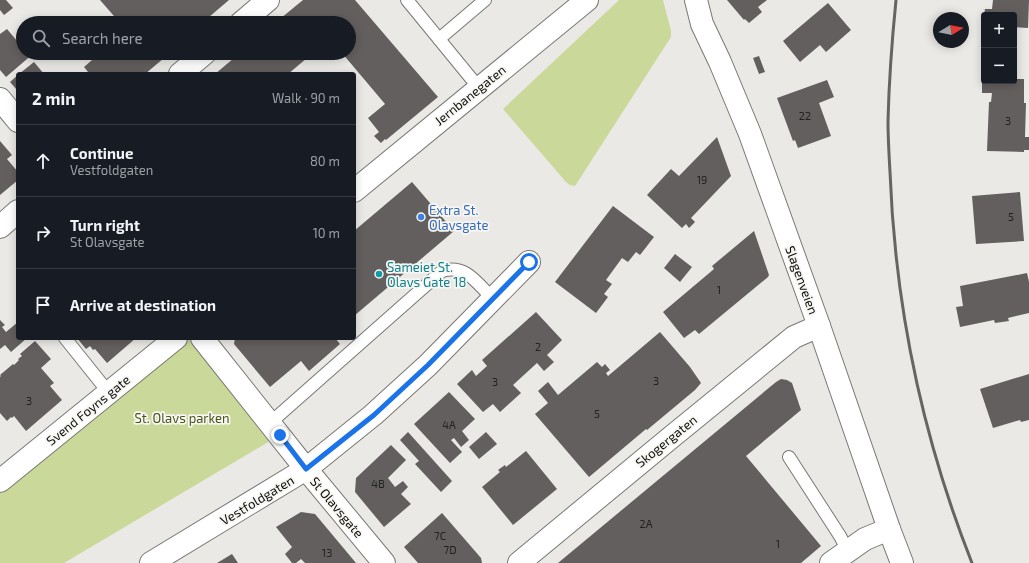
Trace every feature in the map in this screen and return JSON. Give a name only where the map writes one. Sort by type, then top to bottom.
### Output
[{"type":"street","points":[[249,16],[268,0]]},
{"type":"street","name":"Jernbanegaten","points":[[356,185],[587,0]]},
{"type":"street","name":"Slagenveien","points":[[696,0],[702,24],[720,62],[750,134],[902,563]]},
{"type":"street","points":[[182,72],[197,60]]},
{"type":"street","points":[[0,99],[16,119]]},
{"type":"street","points":[[0,227],[16,213]]},
{"type":"street","name":"Vestfoldgaten","points":[[152,563],[306,469],[374,415],[428,365],[529,262]]},
{"type":"street","name":"Skogergaten","points":[[519,563],[794,338],[819,326]]},
{"type":"street","name":"Svend Foyns gate","points":[[0,481],[174,340]]},
{"type":"street","name":"St Olavsgate","points":[[204,340],[306,469],[384,563]]},
{"type":"street","points":[[839,557],[865,539],[889,529]]},
{"type":"lane","points":[[407,0],[479,88]]},
{"type":"lane","points":[[439,39],[485,0]]},
{"type":"lane","points":[[270,423],[442,271],[456,268],[468,274],[492,299]]},
{"type":"lane","points":[[67,340],[109,393]]},
{"type":"lane","points":[[789,457],[840,536],[839,557]]},
{"type":"green space","points":[[619,0],[663,0],[671,31],[671,37],[575,186],[570,185],[503,109]]},
{"type":"green space","name":"St. Olavs parken","points":[[177,340],[201,340],[280,435],[64,563],[0,563],[0,482]]},
{"type":"building","points":[[0,0],[6,0],[13,8],[4,15],[0,10]]},
{"type":"building","points":[[100,0],[229,0],[210,16],[114,16]]},
{"type":"building","points":[[303,0],[355,0],[438,97],[381,143],[374,136],[379,132],[368,118],[385,104],[348,60],[356,60],[356,16],[284,16]]},
{"type":"building","points":[[727,0],[767,0],[758,7],[762,12],[749,23],[745,19],[744,20]]},
{"type":"building","points":[[993,0],[1029,0],[1028,28],[1017,27],[1017,12],[984,12],[985,9],[992,9]]},
{"type":"building","points":[[828,3],[851,30],[826,52],[820,45],[800,62],[783,41]]},
{"type":"building","points":[[7,29],[16,40],[16,60],[26,60],[6,77],[0,70],[0,34]]},
{"type":"building","points":[[759,56],[765,72],[759,74],[753,58]]},
{"type":"building","points":[[92,60],[162,60],[147,72],[88,72],[84,67]]},
{"type":"building","points":[[232,60],[305,60],[290,72],[217,72]]},
{"type":"building","points":[[34,62],[42,72],[22,72]]},
{"type":"building","points":[[16,77],[16,89],[10,82]]},
{"type":"building","points":[[1017,79],[1024,79],[1024,103],[1026,103],[1025,137],[1029,137],[1029,150],[1024,150],[1024,152],[987,151],[989,102],[991,102],[992,93],[982,93],[982,84],[1017,84]]},
{"type":"building","points":[[827,80],[834,97],[819,103],[831,136],[798,148],[795,140],[793,141],[777,98]]},
{"type":"building","points":[[717,137],[731,176],[691,218],[695,222],[689,228],[686,224],[682,228],[647,195],[671,169],[679,176]]},
{"type":"building","points":[[0,141],[12,155],[7,159],[16,170],[16,182],[0,195]]},
{"type":"building","name":"Sameiet St. Olavs Gate 18","points":[[412,182],[454,231],[356,314],[356,229]]},
{"type":"building","points":[[1020,192],[1024,241],[976,244],[972,196]]},
{"type":"building","points":[[613,206],[654,237],[640,255],[636,252],[628,262],[622,258],[606,280],[612,284],[604,294],[608,297],[596,313],[555,282]]},
{"type":"building","points":[[754,231],[769,275],[768,277],[699,334],[695,330],[684,338],[663,312],[714,269],[712,266]]},
{"type":"building","points":[[675,254],[692,267],[680,282],[664,268]]},
{"type":"building","points":[[1027,273],[1029,282],[1029,313],[1008,318],[1009,321],[995,323],[994,320],[960,327],[956,307],[963,306],[960,286]]},
{"type":"building","points":[[536,312],[562,340],[547,355],[554,362],[544,371],[537,363],[513,385],[521,393],[500,412],[493,404],[483,412],[457,384],[472,370],[476,376],[487,366],[482,360]]},
{"type":"building","points":[[0,320],[5,325],[2,327],[6,332],[16,324],[16,340],[25,340],[11,352],[5,345],[0,349]]},
{"type":"building","points":[[660,332],[690,367],[701,383],[695,390],[589,477],[535,414],[548,403],[538,391],[548,382],[558,395],[597,362],[602,367],[605,364],[610,370],[606,373],[608,376]]},
{"type":"building","points":[[79,340],[134,340],[107,363],[95,349],[93,350],[90,346],[86,349]]},
{"type":"building","points":[[235,340],[337,340],[340,344],[309,371],[301,361],[270,387],[234,344]]},
{"type":"building","points":[[35,341],[51,359],[41,368],[54,383],[50,386],[62,400],[26,431],[14,416],[7,421],[0,413],[0,375],[13,364],[14,365],[22,356],[20,354]]},
{"type":"building","points":[[1029,374],[1029,420],[1021,422],[1020,420],[993,428],[980,389]]},
{"type":"building","points":[[781,379],[792,383],[801,410],[746,456],[821,546],[801,563],[558,563],[776,382]]},
{"type":"building","points":[[449,392],[475,419],[462,431],[469,440],[461,447],[454,438],[451,440],[462,452],[450,463],[414,424]]},
{"type":"building","points":[[408,432],[452,481],[441,492],[415,464],[419,461],[400,440]]},
{"type":"building","points":[[486,432],[497,444],[479,459],[469,447]]},
{"type":"building","points":[[391,445],[406,460],[388,478],[395,487],[403,481],[408,487],[401,494],[411,504],[384,527],[355,492],[356,478]]},
{"type":"building","points":[[526,451],[557,489],[513,525],[482,487],[500,472],[498,470],[505,465],[506,467]]},
{"type":"building","points":[[301,512],[315,514],[356,563],[305,563],[301,559],[296,563],[292,563],[285,554],[292,547],[276,527]]},
{"type":"building","points":[[442,513],[481,558],[482,563],[418,563],[404,547]]},
{"type":"building","points":[[232,554],[238,563],[217,563]]},
{"type":"railway","points":[[896,0],[888,106],[888,127],[893,222],[898,272],[914,371],[926,420],[939,468],[972,563]]},
{"type":"place","name":"Extra St. Olavsgate","points":[[421,217]]},
{"type":"place","name":"Sameiet St. Olavs Gate 18","points":[[379,274]]},
{"type":"route","points":[[280,435],[306,469],[374,415],[428,365],[529,262]]}]
